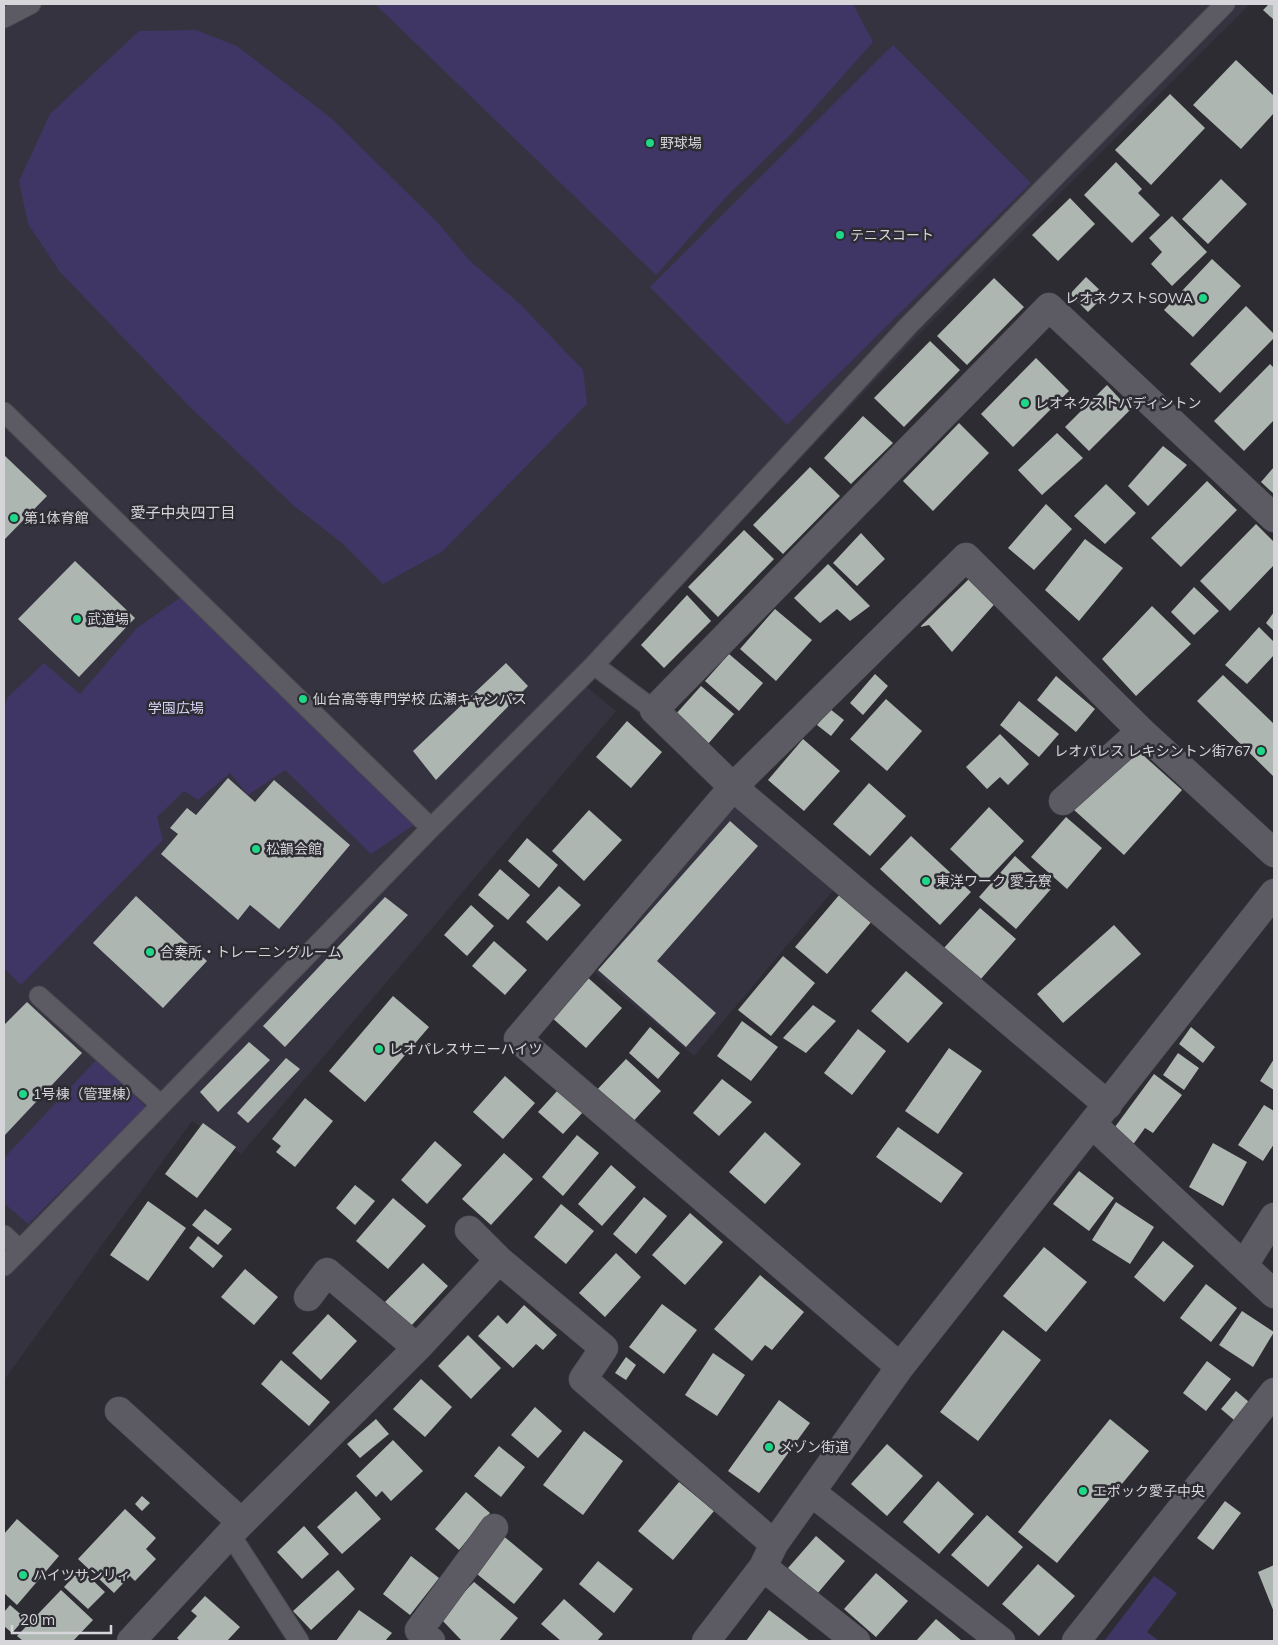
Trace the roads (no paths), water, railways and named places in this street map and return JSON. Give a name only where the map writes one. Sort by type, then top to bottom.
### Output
[{"type":"street","points":[[1274,518],[1049,307],[654,710],[733,787],[1101,1115],[1274,1294]]},
{"type":"street","points":[[900,1367],[518,1038],[733,787],[966,558],[1141,731],[1274,853]]},
{"type":"street","points":[[1064,801],[1141,731]]},
{"type":"street","points":[[706,1641],[769,1556],[811,1492],[900,1367],[1101,1115],[1274,893]]},
{"type":"street","points":[[1244,1265],[1274,1217]]},
{"type":"street","points":[[469,1230],[500,1260],[604,1348],[583,1378],[856,1641]]},
{"type":"street","points":[[131,1641],[235,1528],[417,1348],[500,1260]]},
{"type":"street","points":[[308,1297],[327,1272],[417,1348]]},
{"type":"street","points":[[1076,1641],[1274,1392]]},
{"type":"street","points":[[119,1411],[235,1528]]},
{"type":"street","points":[[811,1492],[1001,1641]]},
{"type":"street","points":[[431,1641],[419,1630],[494,1528]]},
{"type":"lane","points":[[4,18],[31,4]]},
{"type":"lane","points":[[4,1266],[160,1104],[594,665],[909,325],[1224,4]]},
{"type":"lane","points":[[4,412],[431,828]]},
{"type":"lane","points":[[594,665],[654,710]]},
{"type":"lane","points":[[39,996],[160,1104]]},
{"type":"lane","points":[[4,1235],[20,1250]]},
{"type":"lane","points":[[235,1528],[299,1641]]},
{"type":"place","name":"野球場","points":[[650,143]]},
{"type":"place","name":"テニスコート","points":[[840,235]]},
{"type":"place","name":"レオネクストSOWA","points":[[1203,298]]},
{"type":"place","name":"レオネクストパディントン","points":[[1025,403]]},
{"type":"place","name":"第1体育館","points":[[14,518]]},
{"type":"place","name":"武道場","points":[[77,619]]},
{"type":"place","name":"仙台高等専門学校 広瀬キャンパス","points":[[303,699]]},
{"type":"place","name":"レオパレス レキシントン街767","points":[[1261,751]]},
{"type":"place","name":"松韻会館","points":[[256,849]]},
{"type":"place","name":"東洋ワーク 愛子寮","points":[[926,881]]},
{"type":"place","name":"合奏所・トレーニングルーム","points":[[150,952]]},
{"type":"place","name":"レオパレスサニーハイツ","points":[[379,1049]]},
{"type":"place","name":"1号棟（管理棟）","points":[[23,1094]]},
{"type":"place","name":"メゾン街道","points":[[769,1447]]},
{"type":"place","name":"エポック愛子中央","points":[[1083,1491]]},
{"type":"place","name":"ハイツサンリィ","points":[[23,1575]]},
{"type":"district","name":"愛子中央四丁目","points":[[183,512]]},
{"type":"park label","name":"学園広場","points":[[176,708]]}]
